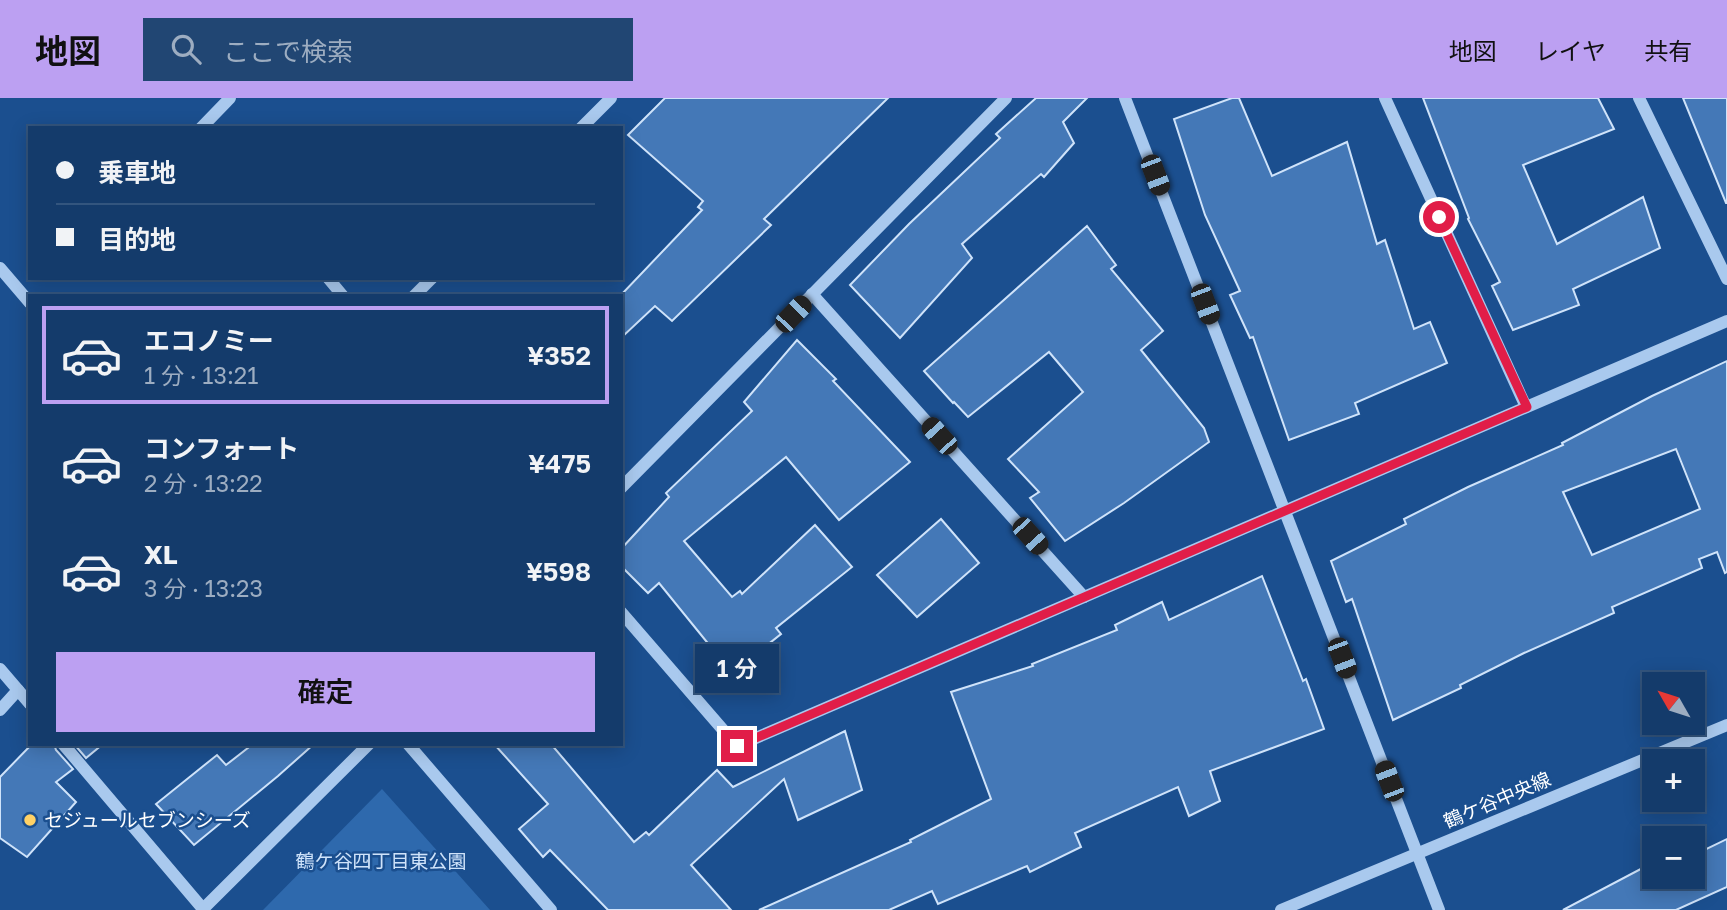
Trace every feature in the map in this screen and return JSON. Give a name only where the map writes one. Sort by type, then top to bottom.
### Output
[{"type":"street","points":[[203,126],[230,98]]},
{"type":"street","points":[[583,126],[611,98]]},
{"type":"street","points":[[623,486],[1006,98]]},
{"type":"street","points":[[1125,98],[1439,910]]},
{"type":"street","points":[[1385,98],[1527,407]]},
{"type":"street","points":[[1639,98],[1727,279]]},
{"type":"street","points":[[0,268],[28,301]]},
{"type":"street","points":[[330,280],[341,294]]},
{"type":"street","points":[[416,294],[430,280]]},
{"type":"street","points":[[812,294],[1084,597]]},
{"type":"street","points":[[623,614],[737,746],[1727,321]]},
{"type":"street","points":[[0,669],[28,702]]},
{"type":"street","points":[[0,710],[18,690]]},
{"type":"street","name":"鶴ケ谷中央線","points":[[1281,910],[1727,724]]},
{"type":"street","points":[[65,746],[202,909],[367,746]]},
{"type":"street","points":[[410,746],[551,910]]},
{"type":"green space","name":"鶴ケ谷四丁目東公園","points":[[382,789],[490,910],[263,910]]},
{"type":"building","points":[[665,98],[888,98],[764,219],[771,225],[672,321],[655,306],[623,336],[622,294],[702,210],[698,207],[703,201],[628,135]]},
{"type":"building","points":[[1036,98],[1087,98],[1063,122],[1074,143],[1044,177],[1041,174],[962,244],[972,258],[900,338],[850,285],[909,224],[1000,138],[996,134]]},
{"type":"building","points":[[1232,98],[1239,98],[1272,176],[1347,142],[1377,244],[1385,240],[1414,329],[1430,322],[1447,363],[1355,403],[1359,414],[1289,440],[1253,337],[1250,338],[1230,295],[1240,291],[1205,215],[1174,119]]},
{"type":"building","points":[[1423,98],[1598,98],[1614,129],[1523,165],[1557,244],[1643,197],[1660,248],[1573,289],[1579,305],[1513,330],[1492,286],[1500,282],[1468,219]]},
{"type":"building","points":[[1683,98],[1727,98],[1727,203],[1726,203]]},
{"type":"building","points":[[1087,226],[1116,265],[1111,269],[1163,331],[1141,350],[1204,428],[1209,442],[1124,503],[1065,541],[1030,498],[1039,492],[1008,459],[1083,392],[1049,352],[968,417],[924,371]]},
{"type":"building","points":[[797,340],[836,379],[833,381],[910,462],[839,520],[786,457],[684,541],[732,597],[740,591],[742,594],[815,525],[852,567],[776,628],[781,634],[732,673],[659,583],[648,593],[623,568],[623,547],[669,497],[666,493],[752,411],[744,402]]},
{"type":"building","points":[[1727,361],[1727,572],[1725,573],[1717,552],[1699,559],[1702,568],[1612,607],[1614,613],[1524,653],[1460,685],[1461,688],[1393,720],[1352,599],[1346,602],[1331,561],[1406,524],[1404,519],[1563,445],[1562,443]],"holes":[[[1676,449],[1700,509],[1592,555],[1563,492]]]},
{"type":"building","points":[[941,519],[979,563],[917,617],[877,575]]},
{"type":"building","points":[[1262,576],[1324,729],[1210,771],[1220,801],[1189,816],[1178,787],[1075,833],[1081,847],[1030,872],[1027,866],[938,904],[932,891],[889,910],[759,910],[911,842],[910,840],[991,799],[951,692],[1033,666],[1032,664],[1117,630],[1115,625],[1162,602],[1169,620]]},
{"type":"building","points":[[845,731],[862,790],[798,820],[784,779],[691,865],[731,910],[608,910],[550,850],[543,857],[519,829],[548,804],[496,746],[553,746],[634,842],[646,832],[649,835],[717,770],[733,787]]},
{"type":"building","name":"セジュールセブンシーズ","points":[[30,746],[55,746],[73,769],[56,782],[76,802],[27,857],[0,838],[0,777]]},
{"type":"building","points":[[76,746],[101,746],[86,758]]},
{"type":"building","points":[[250,746],[312,746],[194,845],[156,804],[217,755],[226,765]]},
{"type":"building","points":[[1727,839],[1727,887],[1676,910],[1563,910],[1642,868],[1642,889],[1705,889],[1705,850]]},
{"type":"place","name":"セジュールセブンシーズ","points":[[30,820]]},
{"type":"route","points":[[737,746],[1527,407],[1439,217]]}]
